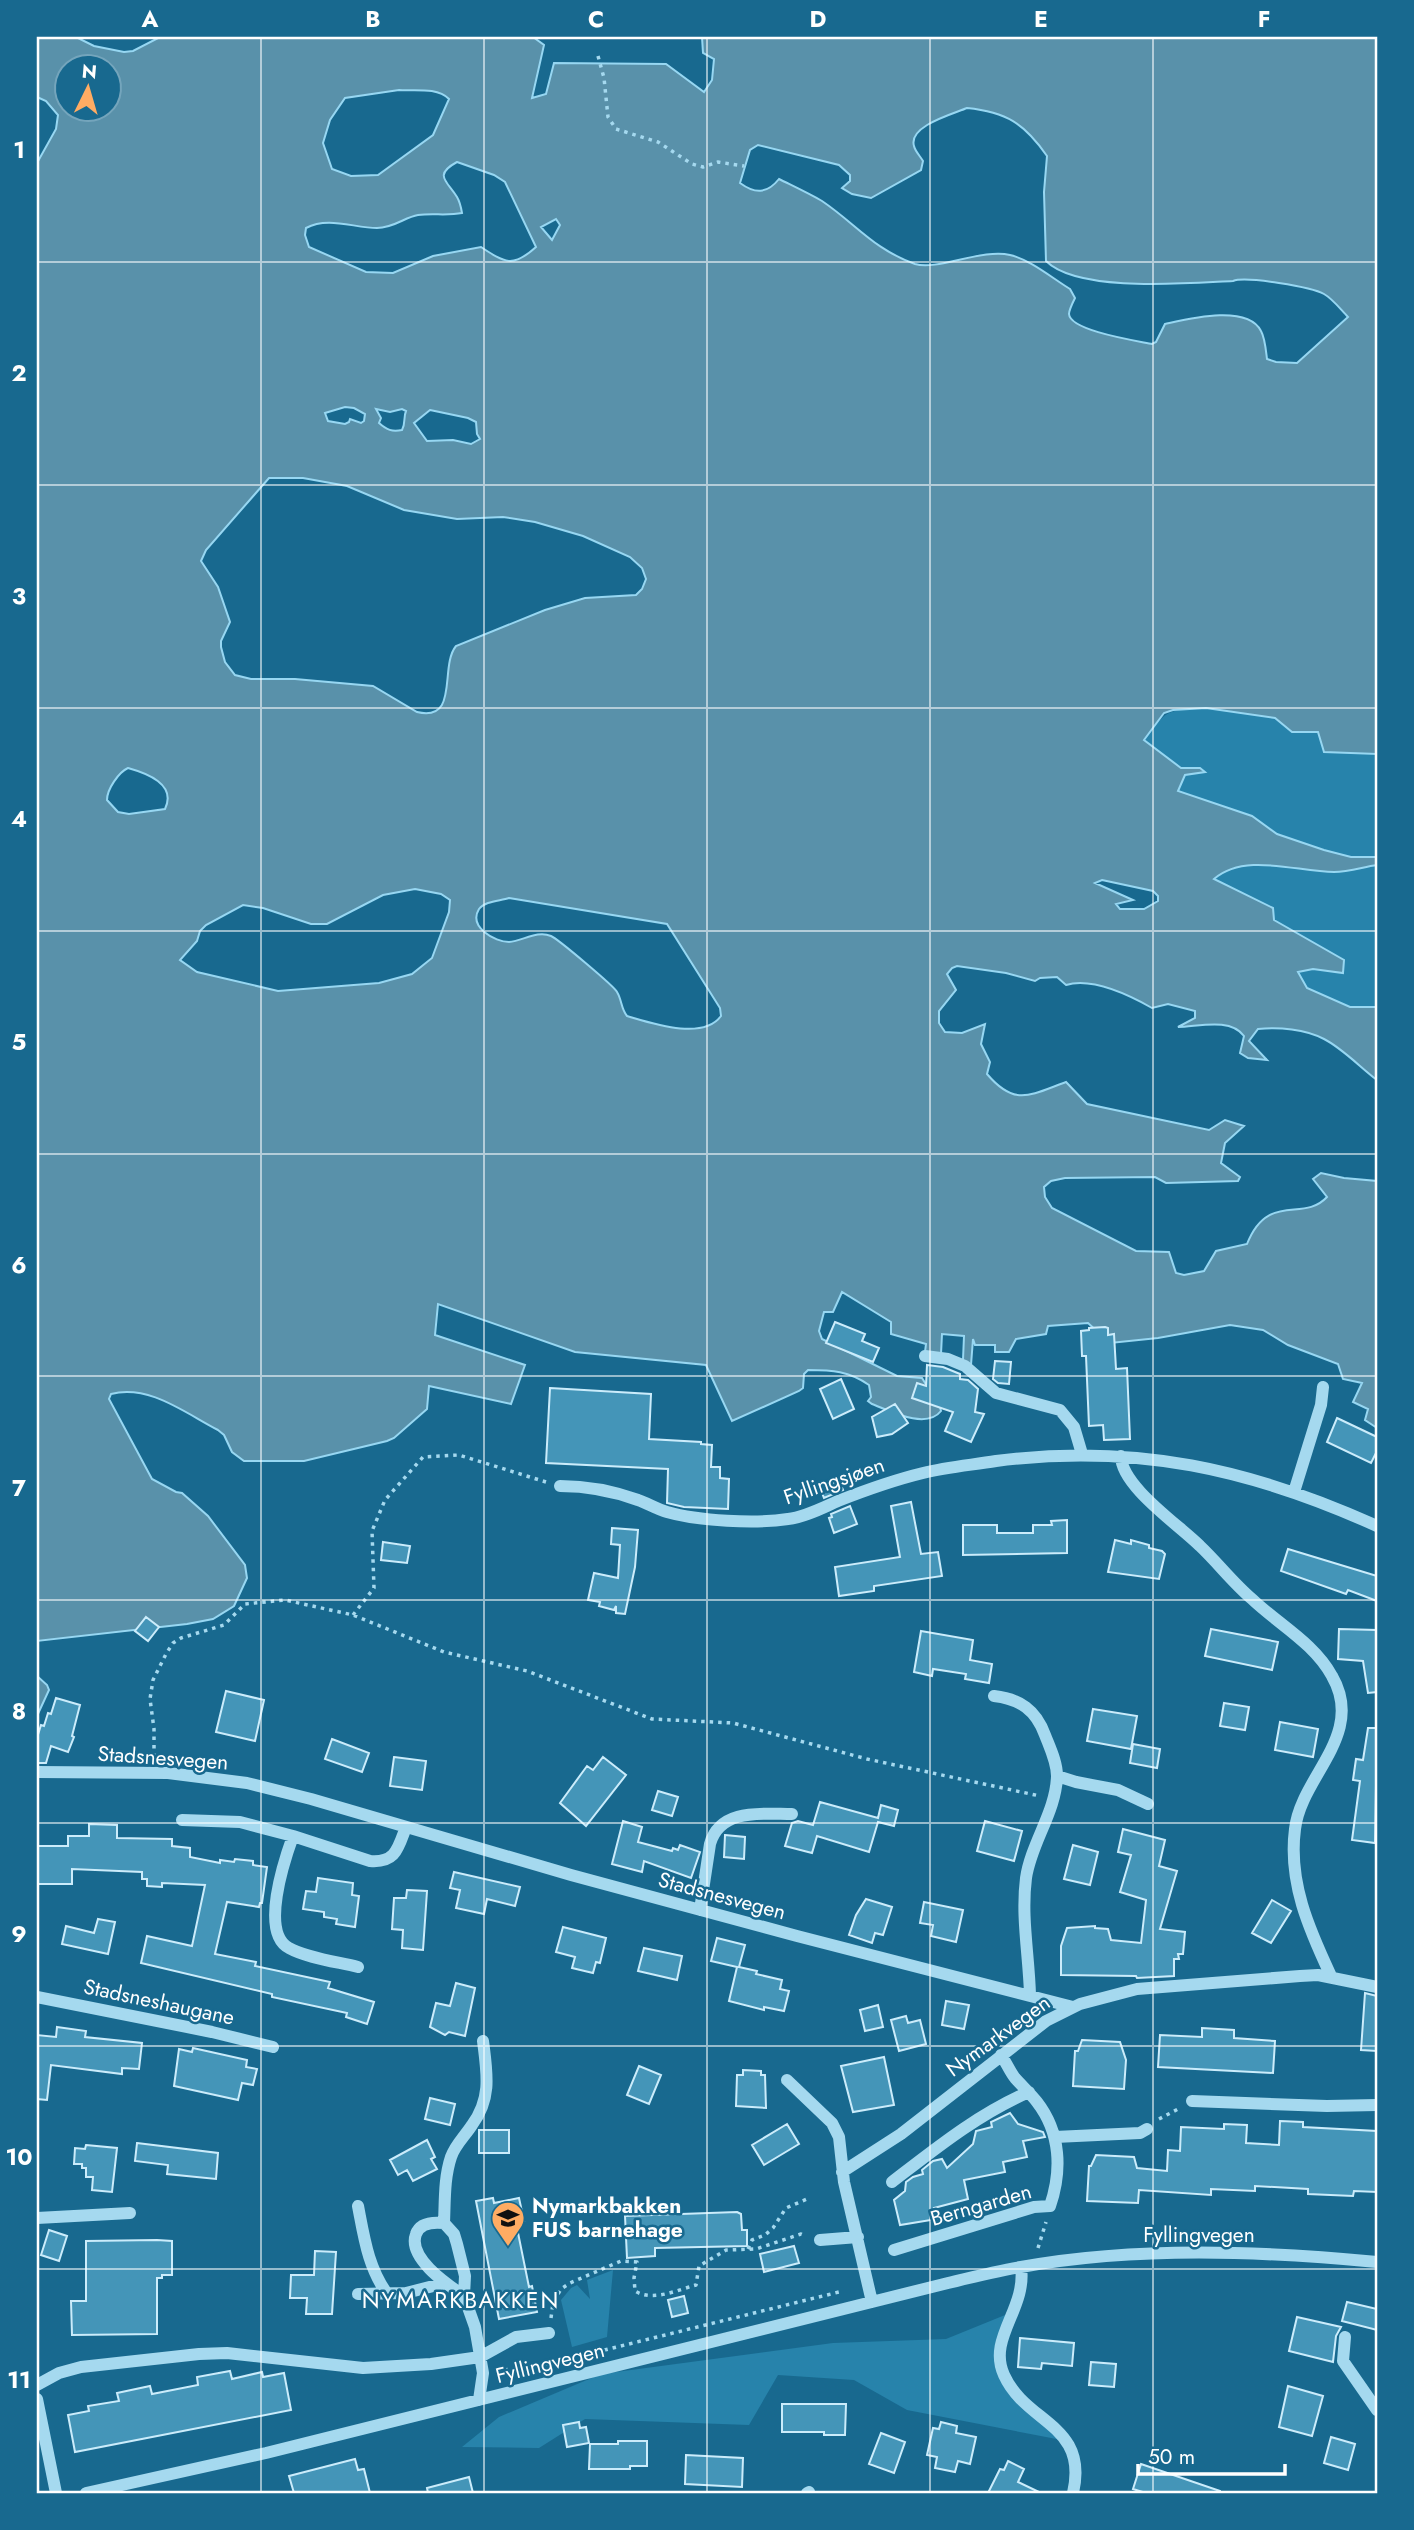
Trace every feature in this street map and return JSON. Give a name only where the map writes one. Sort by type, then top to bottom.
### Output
[{"type":"street","points":[[925,1356],[948,1359],[965,1366],[996,1393],[1060,1410],[1074,1427],[1082,1454]]},
{"type":"street","points":[[1294,1492],[1324,1387]]},
{"type":"street","name":"Fyllingsjøen","points":[[559,1486],[616,1493],[665,1512],[692,1517],[762,1521],[801,1516],[870,1489],[925,1472],[1042,1455],[1121,1455],[1257,1479],[1328,1503],[1377,1526]]},
{"type":"street","points":[[1121,1455],[1121,1462],[1128,1476],[1150,1501],[1201,1547],[1251,1599],[1308,1646],[1331,1674],[1338,1689],[1341,1702],[1338,1732],[1331,1753],[1302,1805],[1295,1824],[1294,1838],[1298,1892],[1308,1926],[1331,1976]]},
{"type":"street","points":[[994,1696],[1020,1702],[1033,1713],[1052,1752],[1057,1776],[1053,1799],[1027,1872],[1025,1889],[1030,1995]]},
{"type":"street","name":"Stadsnesvegen","points":[[37,1772],[155,1772],[247,1783],[700,1910],[1073,2007]]},
{"type":"street","points":[[1057,1776],[1118,1790],[1148,1804]]},
{"type":"street","points":[[700,1910],[710,1844],[719,1826],[727,1820],[741,1816],[792,1814]]},
{"type":"street","points":[[182,1820],[240,1822],[378,1862],[388,1860],[394,1855],[407,1827]]},
{"type":"street","points":[[293,1836],[279,1892],[274,1924],[276,1934],[289,1948],[358,1967]]},
{"type":"street","name":"Nymarkvegen","points":[[842,2172],[901,2134],[1046,2021],[1073,2007],[1137,1989],[1300,1976],[1331,1976],[1377,1987]]},
{"type":"street","name":"Stadsneshaugane","points":[[37,1997],[273,2047]]},
{"type":"street","points":[[479,2400],[484,2373],[475,2327],[464,2296],[465,2276],[454,2234],[444,2223],[450,2160],[485,2102],[488,2079],[483,2041]]},
{"type":"street","name":"Berngarden","points":[[894,2250],[1034,2207],[1050,2206],[1055,2194],[1058,2164],[1055,2137],[1044,2113],[1014,2077],[1001,2055]]},
{"type":"street","points":[[787,2080],[832,2123],[839,2137],[842,2172],[872,2302]]},
{"type":"street","points":[[892,2182],[951,2137],[993,2110],[1029,2092]]},
{"type":"street","points":[[1192,2101],[1377,2105]]},
{"type":"street","points":[[1055,2137],[1140,2133],[1147,2129]]},
{"type":"street","points":[[358,2206],[366,2247],[377,2280],[388,2295]]},
{"type":"street","points":[[37,2218],[130,2213]]},
{"type":"street","points":[[444,2223],[426,2224],[418,2230],[414,2244],[422,2261],[445,2283],[464,2296]]},
{"type":"street","points":[[820,2240],[858,2237]]},
{"type":"street","name":"Fyllingvegen","points":[[86,2493],[121,2489],[1026,2266],[1116,2256],[1223,2253],[1316,2256],[1377,2262]]},
{"type":"street","points":[[1026,2266],[1020,2298],[999,2348],[999,2360],[1017,2397],[1069,2443],[1076,2481],[1073,2493]]},
{"type":"street","points":[[358,2294],[388,2295],[445,2283]]},
{"type":"street","points":[[480,2357],[516,2337],[549,2333]]},
{"type":"street","points":[[1345,2337],[1343,2361],[1377,2410]]},
{"type":"street","name":"Fyllingvegen","points":[[37,2385],[59,2373],[81,2367],[199,2354],[227,2353],[363,2368],[431,2364],[480,2357]]},
{"type":"street","points":[[37,2399],[56,2493]]},
{"type":"path","points":[[598,56],[604,78],[608,117],[616,129],[658,142],[692,164],[703,167],[718,162],[744,166]]},
{"type":"path","points":[[353,1615],[374,1588],[372,1531],[384,1500],[423,1457],[459,1455],[559,1486]]},
{"type":"path","points":[[155,1772],[150,1699],[153,1679],[173,1643],[224,1625],[245,1604],[285,1600],[353,1615],[443,1652],[527,1671],[652,1719],[733,1723],[867,1759],[1053,1799]]},
{"type":"path","points":[[1147,2129],[1165,2115],[1192,2101]]},
{"type":"path","points":[[748,2249],[751,2240],[765,2235],[773,2228],[786,2208],[807,2199]]},
{"type":"path","points":[[1026,2266],[1050,2206]]},
{"type":"path","points":[[549,2333],[553,2303],[561,2289],[621,2262],[637,2262],[635,2291],[654,2296],[696,2285],[699,2266],[726,2250],[756,2249],[801,2235],[820,2240]]},
{"type":"path","points":[[484,2373],[548,2364],[868,2285]]},
{"type":"shaded area","points":[[37,37],[76,37],[94,46],[124,52],[133,51],[160,37],[533,37],[544,45],[532,98],[546,94],[554,63],[666,64],[704,92],[712,80],[714,59],[703,53],[702,37],[1377,37],[1377,754],[1324,752],[1318,732],[1292,732],[1275,718],[1206,708],[1164,713],[1144,740],[1181,768],[1200,768],[1205,772],[1185,775],[1178,791],[1252,816],[1277,834],[1324,850],[1351,857],[1377,857],[1377,865],[1345,871],[1256,865],[1227,871],[1214,879],[1273,908],[1274,920],[1344,960],[1343,973],[1313,969],[1298,972],[1307,988],[1350,1007],[1377,1007],[1377,1080],[1338,1048],[1309,1033],[1258,1029],[1249,1041],[1267,1060],[1248,1058],[1240,1053],[1244,1036],[1238,1030],[1213,1024],[1178,1027],[1195,1018],[1195,1011],[1168,1004],[1152,1008],[1099,985],[1066,985],[1057,977],[1035,981],[1006,973],[957,966],[947,974],[956,990],[939,1011],[939,1023],[945,1032],[962,1033],[985,1024],[981,1044],[990,1062],[987,1074],[1006,1091],[1033,1094],[1066,1082],[1087,1104],[1209,1130],[1225,1120],[1244,1126],[1225,1143],[1221,1163],[1240,1177],[1238,1181],[1166,1183],[1155,1177],[1065,1178],[1051,1181],[1044,1187],[1045,1197],[1052,1208],[1136,1251],[1169,1252],[1176,1273],[1184,1275],[1204,1271],[1216,1251],[1247,1244],[1255,1228],[1275,1213],[1318,1204],[1327,1197],[1313,1179],[1321,1173],[1377,1181],[1377,1428],[1365,1420],[1368,1409],[1353,1402],[1362,1383],[1343,1379],[1338,1364],[1288,1345],[1263,1330],[1230,1325],[1158,1338],[1110,1343],[1088,1323],[1048,1326],[1046,1334],[1016,1339],[1009,1352],[995,1352],[995,1345],[975,1345],[973,1339],[971,1365],[963,1360],[964,1336],[942,1334],[941,1354],[925,1352],[926,1344],[891,1334],[891,1322],[842,1292],[833,1312],[824,1312],[819,1331],[822,1339],[897,1376],[922,1378],[941,1411],[926,1419],[898,1414],[868,1401],[871,1397],[869,1385],[854,1377],[833,1371],[808,1370],[804,1374],[803,1388],[799,1391],[732,1421],[706,1365],[575,1352],[438,1304],[435,1335],[525,1365],[511,1404],[429,1386],[427,1409],[387,1441],[304,1461],[244,1461],[232,1452],[224,1435],[218,1430],[180,1409],[139,1393],[111,1394],[109,1399],[152,1479],[182,1493],[208,1516],[245,1565],[247,1578],[234,1606],[213,1619],[37,1641],[37,163],[56,129],[57,122],[122,122],[122,52],[52,52],[52,108],[37,97]],"holes":[[[399,90],[419,90],[432,91],[449,99],[433,135],[378,175],[351,176],[332,169],[323,143],[330,120],[345,98]],[[967,108],[993,113],[1013,121],[1030,135],[1047,156],[1044,192],[1046,261],[1061,271],[1083,278],[1135,284],[1240,280],[1279,283],[1324,294],[1348,317],[1297,363],[1267,359],[1261,331],[1254,323],[1231,316],[1202,317],[1165,324],[1156,342],[1152,344],[1120,338],[1092,330],[1072,320],[1069,312],[1075,298],[1070,289],[1018,257],[987,254],[935,265],[915,264],[876,244],[822,201],[779,179],[770,188],[761,191],[740,183],[750,150],[758,145],[839,165],[850,175],[850,181],[842,188],[852,194],[871,198],[921,170],[923,161],[915,148],[914,139],[918,132],[942,117]],[[457,162],[494,175],[505,182],[536,247],[521,258],[509,261],[496,257],[481,247],[433,256],[393,273],[366,272],[309,247],[306,228],[314,225],[332,223],[383,228],[418,215],[462,213],[458,199],[444,178],[445,171]],[[556,219],[560,225],[552,240],[541,227]],[[345,407],[365,414],[361,423],[350,419],[345,424],[328,421],[325,413]],[[376,409],[406,411],[402,430],[392,431],[379,423],[381,418]],[[430,410],[476,422],[480,439],[471,444],[453,440],[427,441],[414,423]],[[269,478],[303,478],[347,486],[404,510],[457,519],[503,517],[535,522],[583,536],[630,557],[642,568],[646,579],[636,595],[585,598],[545,610],[456,646],[451,655],[444,701],[439,709],[430,713],[417,712],[373,686],[295,679],[251,679],[235,675],[225,662],[221,647],[230,622],[218,587],[201,561],[206,550]],[[128,768],[158,781],[167,793],[165,809],[129,814],[118,812],[107,800],[111,786]],[[1102,880],[1153,891],[1158,896],[1158,901],[1144,909],[1120,909],[1116,904],[1133,900],[1095,883]],[[415,889],[441,894],[450,900],[449,912],[432,958],[412,974],[379,983],[278,991],[197,972],[180,960],[197,941],[200,931],[206,925],[243,905],[263,908],[311,924],[327,924],[383,895]],[[509,898],[667,924],[720,1008],[721,1016],[702,1028],[690,1029],[663,1026],[627,1016],[614,988],[551,936],[535,935],[509,942],[485,932],[477,922],[479,909],[485,904]]]},
{"type":"shaded area","points":[[1206,708],[1275,718],[1292,732],[1318,732],[1377,754],[1377,857],[1351,857],[1324,850],[1277,834],[1252,816],[1177,791],[1185,775],[1204,771],[1200,768],[1182,768],[1144,740],[1169,713]]},
{"type":"shaded area","points":[[1255,865],[1334,872],[1377,865],[1377,1007],[1350,1007],[1307,988],[1298,972],[1313,969],[1342,973],[1343,960],[1213,880],[1240,867]]},
{"type":"shaded area","points":[[37,1676],[49,1690],[37,1716]]},
{"type":"shaded area","points":[[613,2270],[607,2337],[572,2347],[561,2300],[577,2285],[590,2299],[587,2280]]},
{"type":"shaded area","points":[[1010,2313],[997,2341],[1014,2388],[1072,2442],[907,2410],[854,2380],[778,2375],[749,2425],[585,2419],[539,2448],[462,2447],[499,2417],[601,2374],[833,2343],[946,2339]]},
{"type":"building","points":[[835,1322],[865,1334],[862,1341],[879,1348],[873,1362],[826,1343]]},
{"type":"building","points":[[1108,1328],[1108,1335],[1114,1334],[1116,1369],[1127,1368],[1130,1439],[1104,1440],[1103,1425],[1089,1426],[1086,1356],[1082,1356],[1081,1331]]},
{"type":"building","points":[[995,1361],[1011,1362],[1009,1384],[998,1383],[993,1379]]},
{"type":"building","points":[[927,1365],[943,1367],[960,1374],[960,1379],[968,1380],[978,1389],[975,1412],[984,1414],[971,1442],[945,1431],[953,1412],[912,1398],[917,1383],[926,1386]]},
{"type":"building","points":[[841,1379],[854,1409],[833,1419],[820,1389]]},
{"type":"building","points":[[550,1388],[651,1394],[649,1439],[712,1445],[711,1467],[720,1467],[720,1478],[729,1479],[728,1509],[684,1507],[667,1503],[668,1469],[546,1463]]},
{"type":"building","points":[[895,1404],[908,1423],[892,1434],[877,1437],[872,1417]]},
{"type":"building","points":[[1337,1418],[1377,1437],[1377,1451],[1371,1463],[1327,1442]]},
{"type":"building","points":[[839,1480],[843,1490],[824,1498],[820,1488]]},
{"type":"building","points":[[911,1502],[921,1554],[938,1552],[942,1576],[874,1586],[874,1591],[839,1596],[835,1567],[900,1557],[891,1506]]},
{"type":"building","points":[[850,1506],[857,1524],[834,1533],[829,1518],[832,1517],[831,1514]]},
{"type":"building","points":[[1067,1520],[1067,1553],[963,1555],[963,1525],[997,1525],[997,1533],[1033,1533],[1033,1525],[1052,1525],[1051,1521]]},
{"type":"building","points":[[612,1528],[638,1530],[635,1567],[625,1614],[616,1613],[616,1606],[614,1610],[599,1606],[600,1602],[588,1600],[594,1573],[618,1578],[620,1545],[611,1544]]},
{"type":"building","points":[[1115,1540],[1131,1544],[1131,1540],[1162,1551],[1165,1554],[1159,1579],[1108,1572]]},
{"type":"building","points":[[383,1542],[410,1546],[407,1563],[381,1560]]},
{"type":"building","points":[[1288,1549],[1377,1576],[1377,1601],[1348,1590],[1346,1594],[1281,1571]]},
{"type":"building","points":[[146,1617],[159,1627],[148,1641],[135,1631]]},
{"type":"building","points":[[1211,1629],[1278,1642],[1272,1670],[1205,1656]]},
{"type":"building","points":[[1339,1629],[1377,1630],[1377,1692],[1368,1693],[1363,1661],[1338,1659]]},
{"type":"building","points":[[921,1631],[973,1640],[970,1660],[992,1664],[989,1683],[965,1679],[966,1674],[933,1669],[932,1676],[914,1672]]},
{"type":"building","points":[[226,1691],[264,1700],[255,1741],[216,1732]]},
{"type":"building","points":[[56,1698],[80,1705],[72,1736],[74,1737],[68,1752],[51,1746],[46,1763],[37,1763],[37,1738],[48,1713],[51,1714]]},
{"type":"building","points":[[1224,1703],[1249,1707],[1245,1730],[1220,1726]]},
{"type":"building","points":[[1093,1709],[1137,1716],[1131,1749],[1087,1741]]},
{"type":"building","points":[[1280,1722],[1318,1729],[1313,1757],[1275,1750]]},
{"type":"building","points":[[1368,1728],[1377,1728],[1375,1843],[1352,1840],[1360,1781],[1353,1780],[1356,1759],[1363,1760]]},
{"type":"building","points":[[332,1739],[369,1753],[362,1772],[325,1759]]},
{"type":"building","points":[[1133,1744],[1160,1749],[1157,1768],[1130,1763]]},
{"type":"building","points":[[394,1757],[426,1761],[422,1790],[390,1786]]},
{"type":"building","points":[[603,1757],[626,1775],[586,1826],[560,1803],[587,1766],[593,1770]]},
{"type":"building","points":[[658,1791],[678,1797],[672,1816],[652,1810]]},
{"type":"building","points":[[820,1802],[878,1818],[881,1805],[898,1810],[894,1826],[878,1822],[869,1852],[817,1836],[812,1853],[785,1846],[792,1823],[798,1821],[813,1825]]},
{"type":"building","points":[[623,1821],[642,1827],[638,1842],[672,1851],[673,1848],[678,1850],[680,1845],[700,1852],[691,1878],[644,1861],[642,1872],[612,1864]]},
{"type":"building","points":[[985,1821],[1022,1831],[1014,1861],[977,1851]]},
{"type":"building","points":[[89,1824],[117,1825],[117,1838],[172,1839],[172,1846],[190,1848],[190,1857],[220,1863],[220,1860],[234,1862],[235,1859],[253,1861],[253,1865],[267,1867],[262,1903],[259,1907],[227,1902],[215,1954],[256,1962],[255,1966],[330,1982],[328,1988],[374,2002],[367,2024],[346,2017],[347,2013],[272,1997],[272,1994],[141,1963],[147,1936],[192,1946],[205,1885],[162,1883],[162,1887],[147,1886],[147,1879],[142,1879],[142,1872],[72,1869],[72,1884],[37,1884],[37,1846],[68,1846],[68,1836],[89,1836]]},
{"type":"building","points":[[1123,1829],[1165,1840],[1159,1866],[1177,1871],[1160,1929],[1185,1932],[1183,1954],[1178,1954],[1179,1959],[1174,1959],[1174,1976],[1137,1978],[1061,1975],[1061,1946],[1067,1928],[1095,1926],[1108,1929],[1111,1940],[1141,1943],[1146,1900],[1120,1892],[1131,1855],[1118,1852]]},
{"type":"building","points":[[725,1835],[745,1837],[744,1859],[724,1857]]},
{"type":"building","points":[[1073,1845],[1098,1852],[1090,1885],[1064,1879]]},
{"type":"building","points":[[454,1872],[520,1887],[515,1906],[487,1899],[484,1914],[456,1908],[460,1890],[450,1888]]},
{"type":"building","points":[[318,1878],[353,1883],[352,1895],[359,1896],[355,1927],[336,1924],[337,1919],[324,1917],[324,1912],[303,1909],[306,1891],[316,1892]]},
{"type":"building","points":[[407,1890],[427,1891],[423,1950],[402,1948],[403,1930],[392,1929],[394,1898],[406,1898]]},
{"type":"building","points":[[866,1899],[892,1907],[883,1935],[875,1933],[872,1943],[849,1935],[856,1915]]},
{"type":"building","points":[[1272,1900],[1291,1911],[1271,1943],[1252,1933]]},
{"type":"building","points":[[924,1902],[963,1910],[956,1942],[931,1936],[933,1925],[920,1923]]},
{"type":"building","points":[[98,1919],[115,1922],[108,1954],[62,1944],[66,1926],[94,1933]]},
{"type":"building","points":[[563,1927],[606,1938],[600,1963],[596,1962],[593,1973],[572,1968],[575,1957],[556,1952]]},
{"type":"building","points":[[717,1938],[745,1945],[739,1967],[782,1980],[780,1989],[789,1991],[784,2011],[764,2007],[764,2010],[729,2001],[737,1967],[711,1961]]},
{"type":"building","points":[[644,1948],[682,1956],[677,1980],[638,1971]]},
{"type":"building","points":[[456,1983],[475,1988],[465,2036],[449,2032],[445,2035],[430,2027],[436,2003],[450,2006]]},
{"type":"building","points":[[1365,1993],[1377,1996],[1377,2051],[1361,2050]]},
{"type":"building","points":[[946,2001],[969,2005],[964,2029],[942,2025]]},
{"type":"building","points":[[878,2005],[883,2027],[865,2031],[860,2010]]},
{"type":"building","points":[[906,2016],[908,2023],[920,2020],[926,2044],[899,2051],[891,2020]]},
{"type":"building","points":[[57,2027],[86,2031],[85,2037],[142,2043],[139,2069],[122,2068],[122,2074],[51,2065],[47,2100],[37,2099],[37,2035],[56,2037]]},
{"type":"building","points":[[1202,2028],[1234,2030],[1234,2038],[1275,2041],[1273,2073],[1158,2067],[1160,2035],[1202,2037]]},
{"type":"building","points":[[1082,2040],[1120,2042],[1126,2060],[1124,2089],[1073,2086],[1075,2051],[1078,2051]]},
{"type":"building","points":[[193,2048],[247,2060],[246,2067],[257,2069],[253,2085],[242,2083],[238,2100],[174,2086],[179,2049],[192,2052]]},
{"type":"building","points":[[884,2057],[894,2105],[853,2112],[841,2066]]},
{"type":"building","points":[[639,2066],[661,2075],[649,2104],[627,2095]]},
{"type":"building","points":[[743,2070],[761,2071],[761,2075],[765,2075],[766,2108],[736,2106],[737,2075],[743,2075]]},
{"type":"building","points":[[430,2098],[455,2104],[450,2125],[425,2119]]},
{"type":"building","points":[[1010,2113],[1018,2124],[1043,2132],[1045,2137],[1023,2141],[1027,2157],[1003,2162],[1005,2172],[964,2180],[968,2199],[934,2208],[937,2219],[900,2225],[894,2200],[905,2191],[906,2182],[923,2174],[922,2170],[933,2161],[942,2159],[947,2168],[973,2144],[976,2131],[992,2127],[991,2122]]},
{"type":"building","points":[[1280,2121],[1303,2122],[1303,2127],[1377,2131],[1377,2192],[1354,2191],[1353,2196],[1308,2194],[1308,2189],[1255,2186],[1255,2191],[1211,2189],[1211,2195],[1139,2190],[1138,2203],[1087,2201],[1089,2166],[1096,2155],[1134,2157],[1137,2168],[1167,2171],[1168,2150],[1180,2151],[1181,2127],[1224,2129],[1224,2124],[1247,2125],[1246,2143],[1279,2145]]},
{"type":"building","points":[[787,2124],[799,2144],[764,2165],[752,2145]]},
{"type":"building","points":[[479,2130],[509,2130],[509,2153],[479,2153]]},
{"type":"building","points":[[427,2140],[435,2157],[431,2159],[437,2169],[413,2181],[407,2170],[398,2175],[390,2160]]},
{"type":"building","points":[[137,2143],[218,2153],[216,2179],[167,2174],[168,2165],[135,2161]]},
{"type":"building","points":[[86,2145],[117,2148],[112,2192],[92,2190],[93,2177],[86,2177],[86,2168],[82,2168],[82,2164],[74,2164],[75,2148],[85,2149]]},
{"type":"building","points":[[493,2198],[494,2203],[519,2198],[524,2221],[516,2223],[537,2312],[499,2319],[476,2201]]},
{"type":"building","points":[[741,2214],[742,2230],[747,2230],[747,2246],[655,2248],[655,2256],[627,2258],[625,2216]]},
{"type":"building","points":[[49,2230],[67,2236],[59,2261],[41,2255]]},
{"type":"building","points":[[86,2241],[172,2241],[172,2275],[157,2278],[157,2334],[72,2335],[71,2301],[86,2301]]},
{"type":"building","points":[[794,2246],[799,2263],[764,2272],[760,2254]]},
{"type":"building","points":[[315,2251],[336,2252],[332,2314],[306,2314],[307,2298],[290,2298],[291,2275],[314,2275]]},
{"type":"building","points":[[684,2296],[688,2313],[672,2317],[668,2300]]},
{"type":"building","points":[[1347,2302],[1377,2309],[1377,2330],[1342,2321]]},
{"type":"building","points":[[1297,2317],[1341,2327],[1336,2336],[1333,2362],[1289,2351]]},
{"type":"building","points":[[1020,2338],[1074,2343],[1072,2366],[1042,2363],[1041,2369],[1018,2367]]},
{"type":"building","points":[[1091,2362],[1116,2364],[1114,2387],[1089,2385]]},
{"type":"building","points":[[230,2371],[232,2379],[262,2372],[263,2377],[284,2373],[291,2410],[75,2452],[68,2415],[89,2411],[88,2406],[119,2401],[117,2393],[150,2386],[152,2394],[198,2385],[197,2377]]},
{"type":"building","points":[[1288,2386],[1323,2396],[1312,2436],[1279,2427]]},
{"type":"building","points":[[782,2404],[846,2404],[845,2435],[782,2432]]},
{"type":"building","points":[[579,2422],[580,2428],[586,2427],[589,2443],[567,2447],[563,2425]]},
{"type":"building","points":[[941,2422],[957,2426],[956,2433],[976,2437],[970,2464],[958,2461],[955,2472],[935,2468],[937,2457],[927,2455],[933,2428],[939,2429]]},
{"type":"building","points":[[881,2433],[905,2442],[894,2473],[869,2464]]},
{"type":"building","points":[[1331,2437],[1355,2444],[1348,2470],[1324,2463]]},
{"type":"building","points":[[618,2441],[647,2441],[647,2466],[630,2466],[630,2469],[589,2469],[590,2444],[618,2444]]},
{"type":"building","points":[[686,2455],[743,2458],[742,2487],[685,2484]]},
{"type":"building","points":[[355,2459],[358,2470],[364,2469],[370,2493],[294,2493],[289,2476]]},
{"type":"building","points":[[1008,2461],[1024,2469],[1018,2482],[1041,2493],[988,2493],[1000,2469],[1004,2470]]},
{"type":"building","points":[[1141,2464],[1220,2493],[1146,2493],[1133,2489]]},
{"type":"building","points":[[469,2477],[473,2493],[428,2493],[427,2488]]},
{"type":"place","name":"Nymarkbakken FUS barnehage","points":[[508,2248]]},
{"type":"district","name":"NYMARKBAKKEN","points":[[461,2300]]}]
